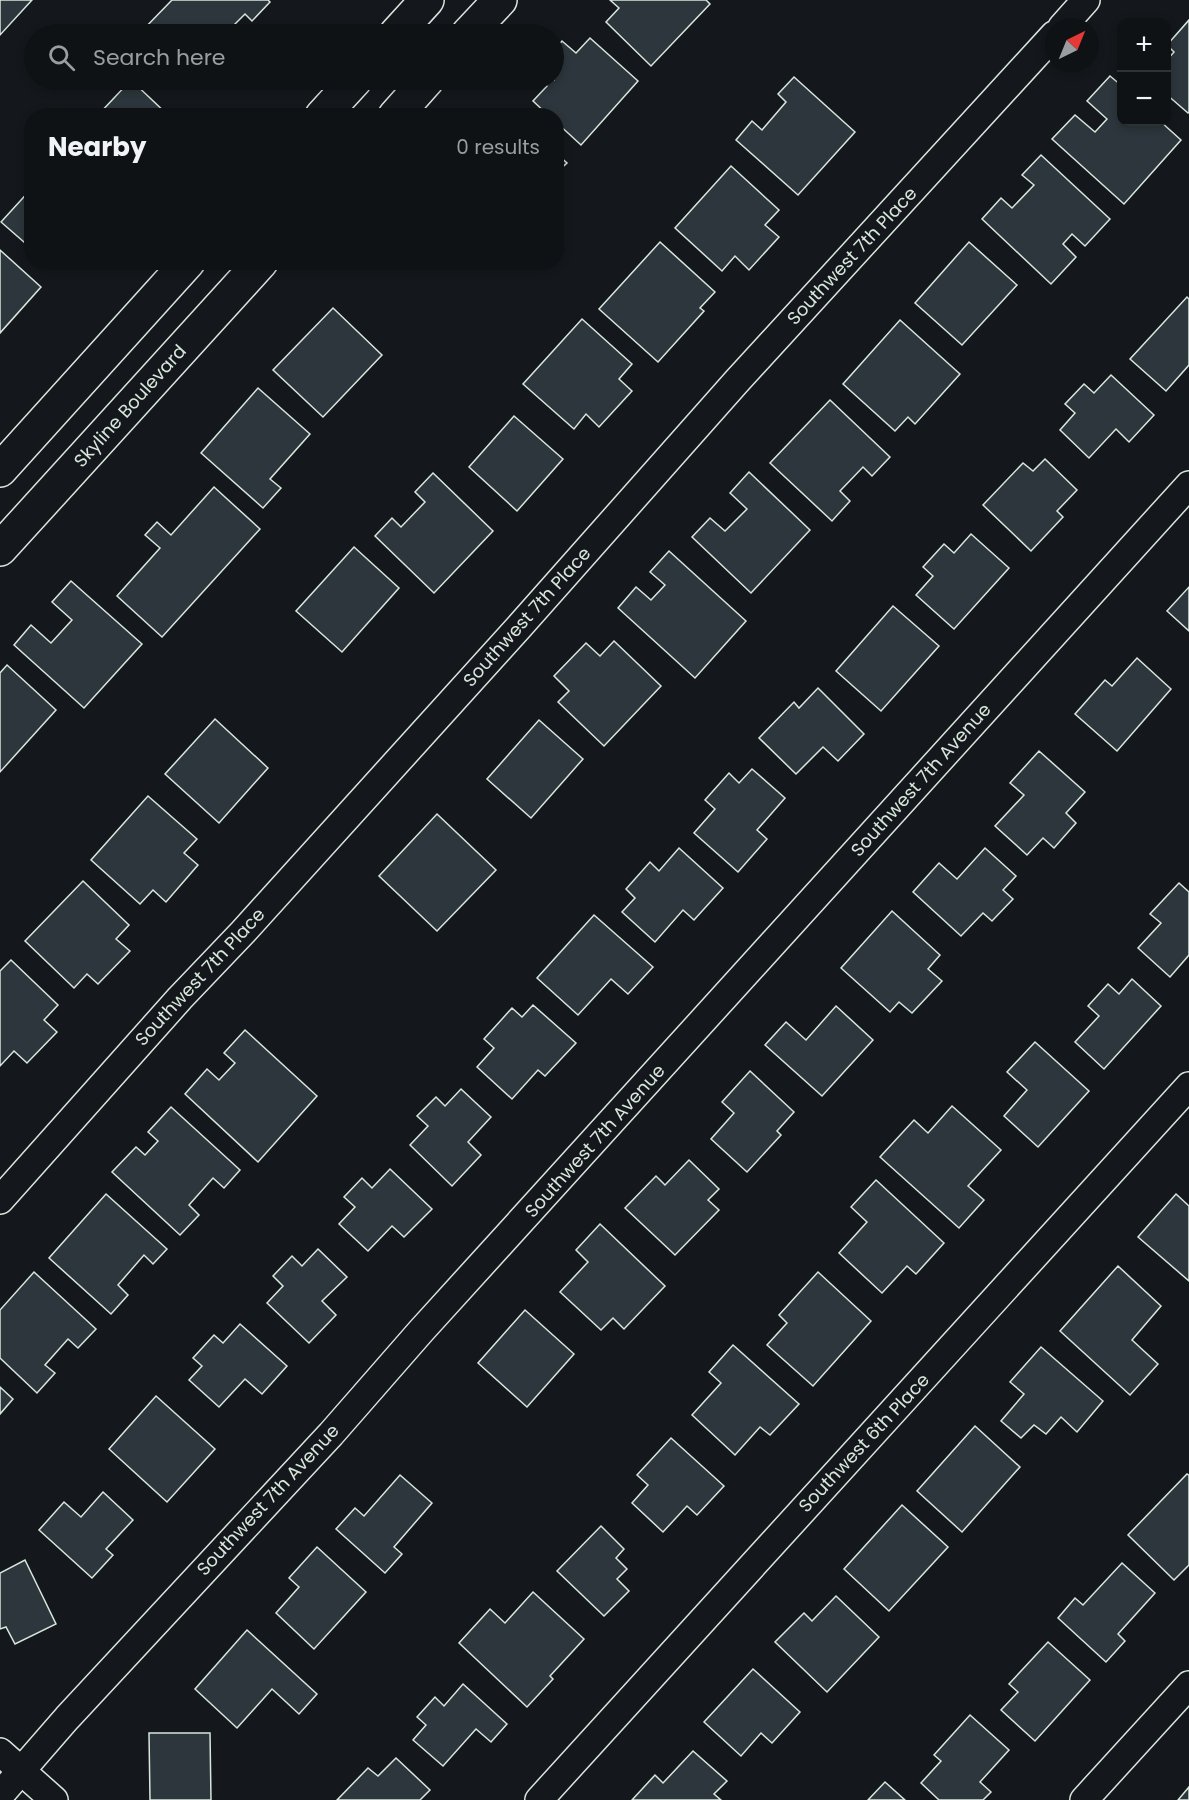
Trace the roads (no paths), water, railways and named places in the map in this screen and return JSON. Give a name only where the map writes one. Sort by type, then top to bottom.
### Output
[{"type":"street","points":[[405,24],[427,0]]},
{"type":"street","points":[[477,24],[500,0]]},
{"type":"street","points":[[1070,18],[1086,0]]},
{"type":"street","name":"Southwest 7th Place","points":[[0,1200],[180,998],[251,923],[519,627],[753,364],[1045,45]]},
{"type":"street","points":[[329,108],[346,90]]},
{"type":"street","points":[[401,108],[418,90]]},
{"type":"street","points":[[0,470],[181,270]]},
{"type":"street","name":"Skyline Boulevard","points":[[0,549],[254,270]]},
{"type":"street","name":"Southwest 7th Avenue","points":[[0,1795],[67,1718],[331,1434],[429,1322],[1189,485]]},
{"type":"street","name":"Southwest 6th Place","points":[[539,1800],[1189,1086]]},
{"type":"street","points":[[1084,1800],[1189,1685]]},
{"type":"street","points":[[0,1752],[54,1800]]}]
